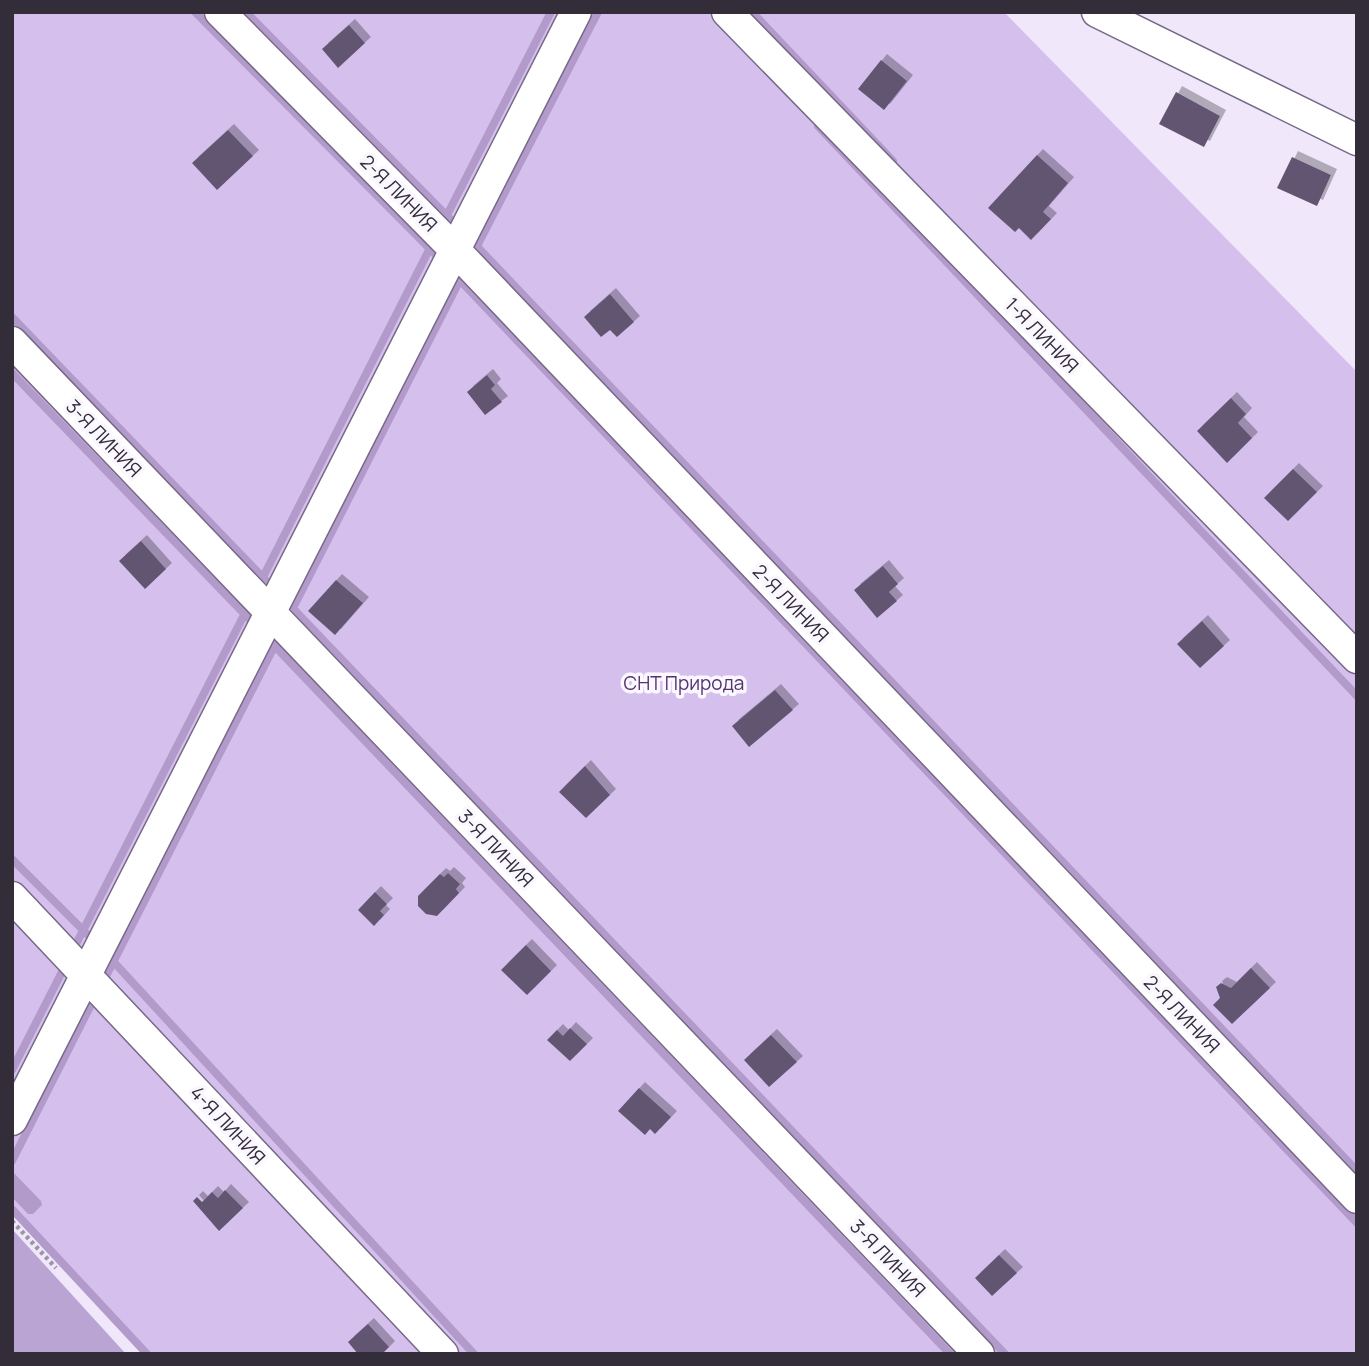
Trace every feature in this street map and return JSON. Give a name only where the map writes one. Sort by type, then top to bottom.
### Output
[{"type":"street","name":"2-Я ЛИНИЯ","points":[[220,12],[455,250],[1357,1198]]},
{"type":"street","points":[[12,1120],[576,12]]},
{"type":"street","name":"1-Я ЛИНИЯ","points":[[727,12],[1357,658]]},
{"type":"street","points":[[1097,12],[1357,141]]},
{"type":"street","name":"3-Я ЛИНИЯ","points":[[12,342],[979,1354]]},
{"type":"street","name":"4-Я ЛИНИЯ","points":[[12,897],[87,973],[443,1354]]},
{"type":"path","points":[[12,1220],[56,1268]]},
{"type":"green space","name":"СНТ Природа","points":[[12,12],[1004,12],[1357,372],[1357,1354],[150,1354],[12,1203]]},
{"type":"shaded area","points":[[12,1171],[41,1201],[42,1205],[33,1214],[28,1214],[12,1197]]},
{"type":"shaded area","points":[[12,1229],[126,1354],[12,1354]]},
{"type":"building","points":[[349,25],[365,43],[338,68],[322,49]]},
{"type":"building","points":[[881,60],[907,81],[884,110],[858,89]]},
{"type":"building","points":[[1176,92],[1220,116],[1204,147],[1159,124]]},
{"type":"building","points":[[228,130],[253,156],[217,190],[192,163]]},
{"type":"building","points":[[1037,155],[1068,183],[1043,212],[1051,219],[1031,240],[1019,228],[1015,232],[988,208]]},
{"type":"building","points":[[1292,157],[1331,175],[1317,206],[1277,188]]},
{"type":"building","points":[[610,294],[634,322],[617,337],[610,330],[601,337],[584,317]]},
{"type":"building","points":[[487,375],[495,385],[491,389],[502,402],[485,415],[467,392]]},
{"type":"building","points":[[1231,398],[1246,414],[1238,423],[1252,438],[1227,463],[1197,431]]},
{"type":"building","points":[[1293,469],[1317,492],[1288,521],[1264,498]]},
{"type":"building","points":[[141,541],[166,569],[145,589],[119,561]]},
{"type":"building","points":[[883,566],[898,584],[889,592],[897,601],[877,618],[854,590]]},
{"type":"building","points":[[336,580],[363,603],[335,635],[308,611]]},
{"type":"building","points":[[1202,621],[1224,646],[1200,668],[1177,644]]},
{"type":"building","points":[[775,690],[793,710],[749,747],[732,726]]},
{"type":"building","points":[[585,766],[610,795],[586,818],[559,792]]},
{"type":"building","points":[[448,873],[460,884],[456,889],[459,893],[437,916],[426,914],[418,906],[418,896],[440,874],[444,877]]},
{"type":"building","points":[[375,892],[387,904],[380,911],[384,915],[374,926],[358,910]]},
{"type":"building","points":[[526,945],[551,971],[527,995],[501,970]]},
{"type":"building","points":[[1251,968],[1270,988],[1232,1024],[1213,1005],[1220,998],[1216,987],[1221,983],[1231,988]]},
{"type":"building","points":[[570,1028],[587,1044],[570,1061],[547,1040],[557,1030],[563,1036]]},
{"type":"building","points":[[771,1035],[797,1062],[769,1087],[744,1060]]},
{"type":"building","points":[[639,1088],[671,1117],[655,1134],[650,1129],[645,1135],[618,1111]]},
{"type":"building","points":[[225,1190],[243,1208],[219,1231],[193,1201],[197,1197],[202,1202],[212,1192],[218,1198]]},
{"type":"building","points":[[999,1255],[1017,1273],[992,1296],[975,1278]]},
{"type":"building","points":[[368,1324],[389,1347],[382,1354],[358,1354],[348,1342]]},
{"type":"waterway","points":[[195,12],[443,262]]},
{"type":"waterway","points":[[246,12],[460,229]]},
{"type":"waterway","points":[[445,219],[551,12]]},
{"type":"waterway","points":[[475,250],[598,12]]},
{"type":"waterway","points":[[752,12],[893,161]]},
{"type":"waterway","points":[[818,126],[1357,696]]},
{"type":"waterway","points":[[469,238],[1357,1171]]},
{"type":"waterway","points":[[261,581],[431,246]]},
{"type":"waterway","points":[[452,272],[1357,1223]]},
{"type":"waterway","points":[[291,612],[461,278]]},
{"type":"waterway","points":[[12,317],[275,590]]},
{"type":"waterway","points":[[12,373],[257,627]]},
{"type":"waterway","points":[[284,599],[1005,1354]]},
{"type":"waterway","points":[[72,952],[246,611]]},
{"type":"waterway","points":[[266,637],[950,1354]]},
{"type":"waterway","points":[[102,984],[276,643]]},
{"type":"waterway","points":[[12,859],[95,942]]},
{"type":"waterway","points":[[111,959],[474,1354]]},
{"type":"waterway","points":[[12,1070],[66,964]]},
{"type":"waterway","points":[[12,1161],[96,995]]},
{"type":"waterway","points":[[12,1209],[147,1354]]}]
